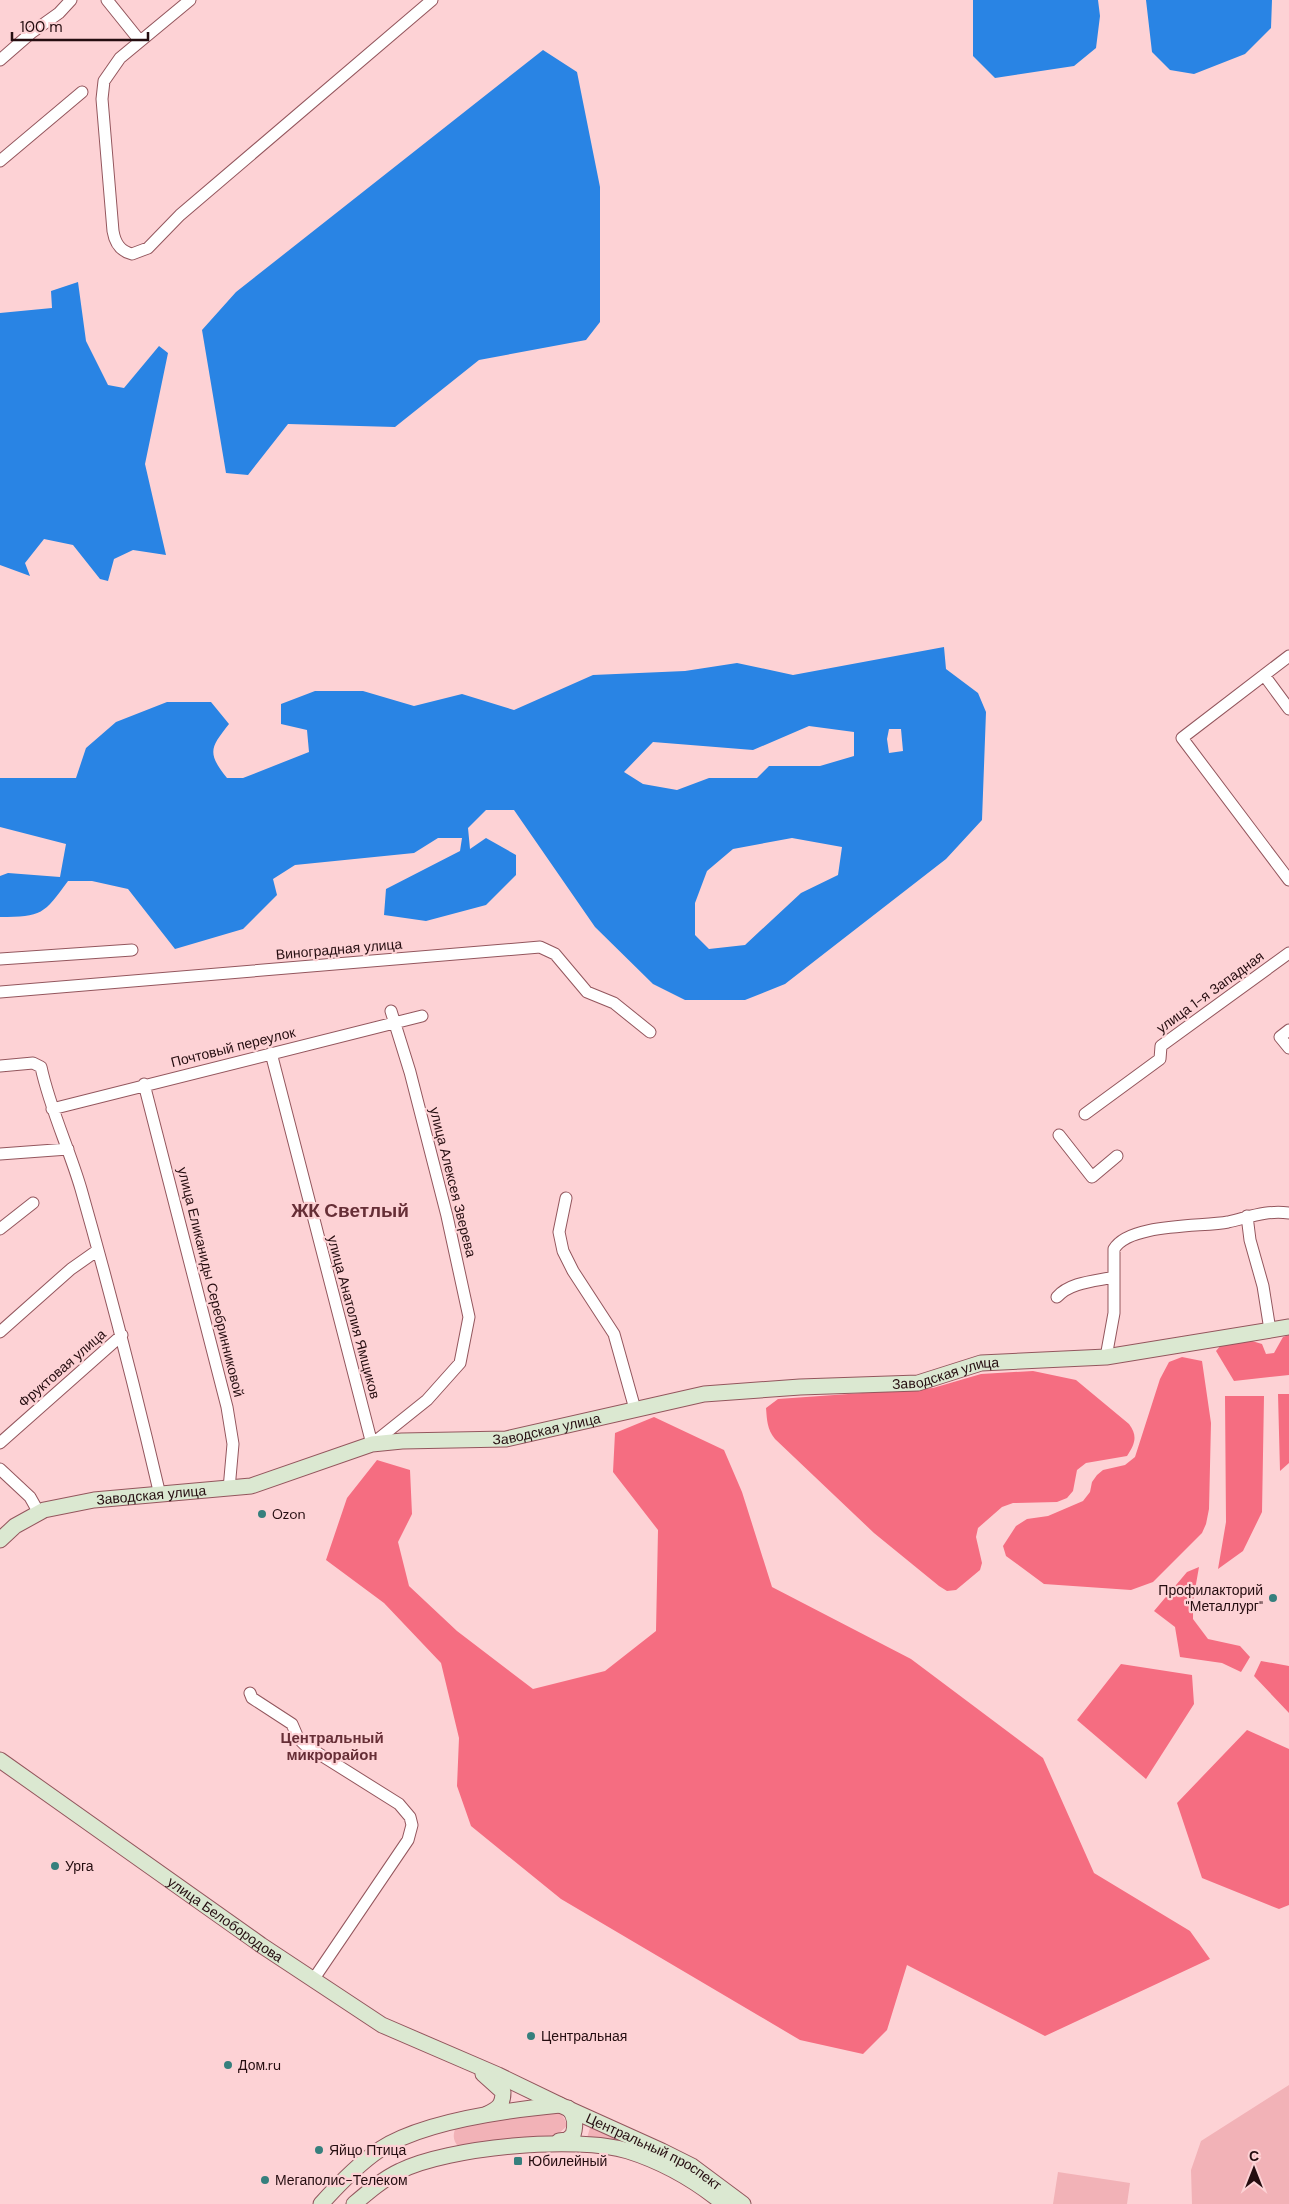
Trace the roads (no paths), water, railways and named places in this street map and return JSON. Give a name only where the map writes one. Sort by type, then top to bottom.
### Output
[{"type":"street","points":[[0,60],[59,13],[71,0]]},
{"type":"street","points":[[107,0],[140,41]]},
{"type":"street","points":[[190,0],[113,66],[104,81],[102,90],[114,240],[123,251],[132,254],[148,248],[180,215],[432,0]]},
{"type":"street","points":[[0,161],[82,92]]},
{"type":"street","points":[[1289,656],[1182,738],[1289,880]]},
{"type":"street","points":[[1264,675],[1289,709]]},
{"type":"street","name":"Виноградная улица","points":[[0,992],[540,947],[555,954],[587,992],[614,1003],[650,1032]]},
{"type":"street","points":[[0,959],[132,950]]},
{"type":"street","name":"улица 1-я Западная","points":[[1085,1114],[1160,1059],[1161,1046],[1289,953]]},
{"type":"street","name":"улица Алексея Зверева","points":[[372,1444],[427,1400],[460,1363],[469,1310],[410,1072],[391,1011]]},
{"type":"street","name":"Почтовый переулок","points":[[52,1109],[144,1084],[422,1016]]},
{"type":"street","points":[[1285,1033],[1289,1048]]},
{"type":"street","name":"улица Анатолия Ямщиков","points":[[271,1053],[372,1444]]},
{"type":"street","points":[[0,1066],[29,1063],[39,1064],[52,1109],[68,1149],[122,1335],[160,1495]]},
{"type":"street","name":"улица Еликаниды Серебринниковой","points":[[144,1084],[228,1407],[233,1444],[229,1489]]},
{"type":"street","points":[[1059,1135],[1092,1177],[1117,1156]]},
{"type":"street","points":[[0,1154],[68,1149]]},
{"type":"street","points":[[566,1198],[559,1232],[563,1251],[573,1272],[614,1334],[635,1409]]},
{"type":"street","points":[[0,1229],[33,1203]]},
{"type":"street","points":[[1106,1357],[1114,1312],[1114,1249],[1124,1240],[1153,1231],[1229,1222],[1270,1211],[1289,1213]]},
{"type":"street","points":[[1247,1216],[1250,1240],[1263,1286],[1270,1330]]},
{"type":"street","points":[[0,1332],[71,1270],[98,1250]]},
{"type":"street","points":[[1057,1297],[1063,1291],[1075,1286],[1114,1277]]},
{"type":"street","name":"Заводская улица","points":[[0,1540],[15,1526],[39,1513],[94,1500],[229,1489],[268,1482],[372,1444],[402,1441],[506,1439],[544,1432],[635,1409],[716,1393],[918,1383],[989,1362],[1106,1357],[1289,1327]]},
{"type":"street","name":"Фруктовая улица","points":[[0,1443],[122,1335]]},
{"type":"street","points":[[1,1473],[30,1497],[39,1513]]},
{"type":"street","points":[[250,1693],[252,1698],[292,1724],[301,1742],[399,1804],[410,1816],[412,1825],[408,1840],[313,1980]]},
{"type":"street","name":"улица Белобородова","points":[[0,1760],[313,1980],[382,2025],[514,2082]]},
{"type":"street","name":"улица Белобородова","points":[[456,2122],[498,2108],[503,2100],[503,2092],[498,2085],[463,2060]]},
{"type":"street","name":"Центральный проспект","points":[[514,2082],[692,2166],[743,2204]]},
{"type":"street","points":[[320,2204],[360,2164],[380,2149],[401,2138],[456,2122],[523,2109],[564,2107],[573,2114],[575,2122],[573,2135],[568,2140],[457,2155],[424,2162],[401,2171],[380,2183],[354,2204]]},
{"type":"street","name":"Центральный проспект","points":[[545,2144],[574,2142],[627,2151],[685,2177],[724,2204]]},
{"type":"water","points":[[973,0],[1098,0],[1100,16],[1096,48],[1074,66],[995,78],[973,56]]},
{"type":"water","points":[[1146,0],[1272,0],[1271,28],[1245,54],[1194,74],[1170,70],[1152,52]]},
{"type":"water","points":[[543,50],[577,72],[600,187],[600,322],[586,340],[479,360],[395,427],[288,424],[248,475],[226,473],[202,330],[236,292]]},
{"type":"water","points":[[78,282],[86,341],[108,385],[124,388],[159,346],[168,353],[145,464],[166,555],[133,550],[114,559],[108,581],[100,579],[73,545],[44,539],[25,563],[30,576],[0,565],[0,313],[52,308],[51,291]]},
{"type":"water","points":[[944,647],[946,669],[978,693],[986,712],[982,820],[946,859],[785,984],[745,1000],[685,1000],[653,984],[595,927],[514,810],[486,810],[468,828],[470,849],[486,838],[516,855],[516,875],[486,905],[426,921],[384,915],[386,889],[460,851],[462,838],[438,838],[414,853],[295,865],[273,879],[277,895],[243,929],[175,949],[128,889],[92,881],[68,881],[47,907],[34,914],[0,917],[0,876],[8,873],[60,877],[66,844],[0,827],[0,778],[76,778],[86,748],[116,722],[167,702],[211,702],[229,724],[215,745],[213,751],[216,762],[227,778],[243,778],[309,752],[307,730],[281,724],[281,704],[315,691],[363,691],[414,706],[462,694],[514,710],[593,675],[685,671],[737,663],[793,675]],"holes":[[[809,726],[854,732],[854,756],[820,766],[769,766],[757,778],[709,778],[677,790],[643,784],[624,772],[653,742],[753,750]],[[889,729],[901,729],[903,751],[889,753],[887,739]],[[792,838],[842,847],[838,875],[801,893],[745,945],[709,949],[695,935],[695,903],[707,871],[733,849]]]},
{"type":"place","name":"Ozon","points":[[262,1514]]},
{"type":"place","name":"Профилакторий \"Металлург\"","points":[[1273,1598]]},
{"type":"place","name":"Урга","points":[[55,1866]]},
{"type":"place","name":"Центральная","points":[[531,2036]]},
{"type":"place","name":"Дом.ru","points":[[228,2065]]},
{"type":"place","name":"Яйцо Птица","points":[[319,2150]]},
{"type":"place","name":"Юбилейный","points":[[518,2161]]},
{"type":"place","name":"Мегаполис-Телеком","points":[[265,2180]]},
{"type":"district","name":"ЖК Светлый","points":[[350,1210]]},
{"type":"district","name":"Центральный микрорайон","points":[[332,1746]]}]
